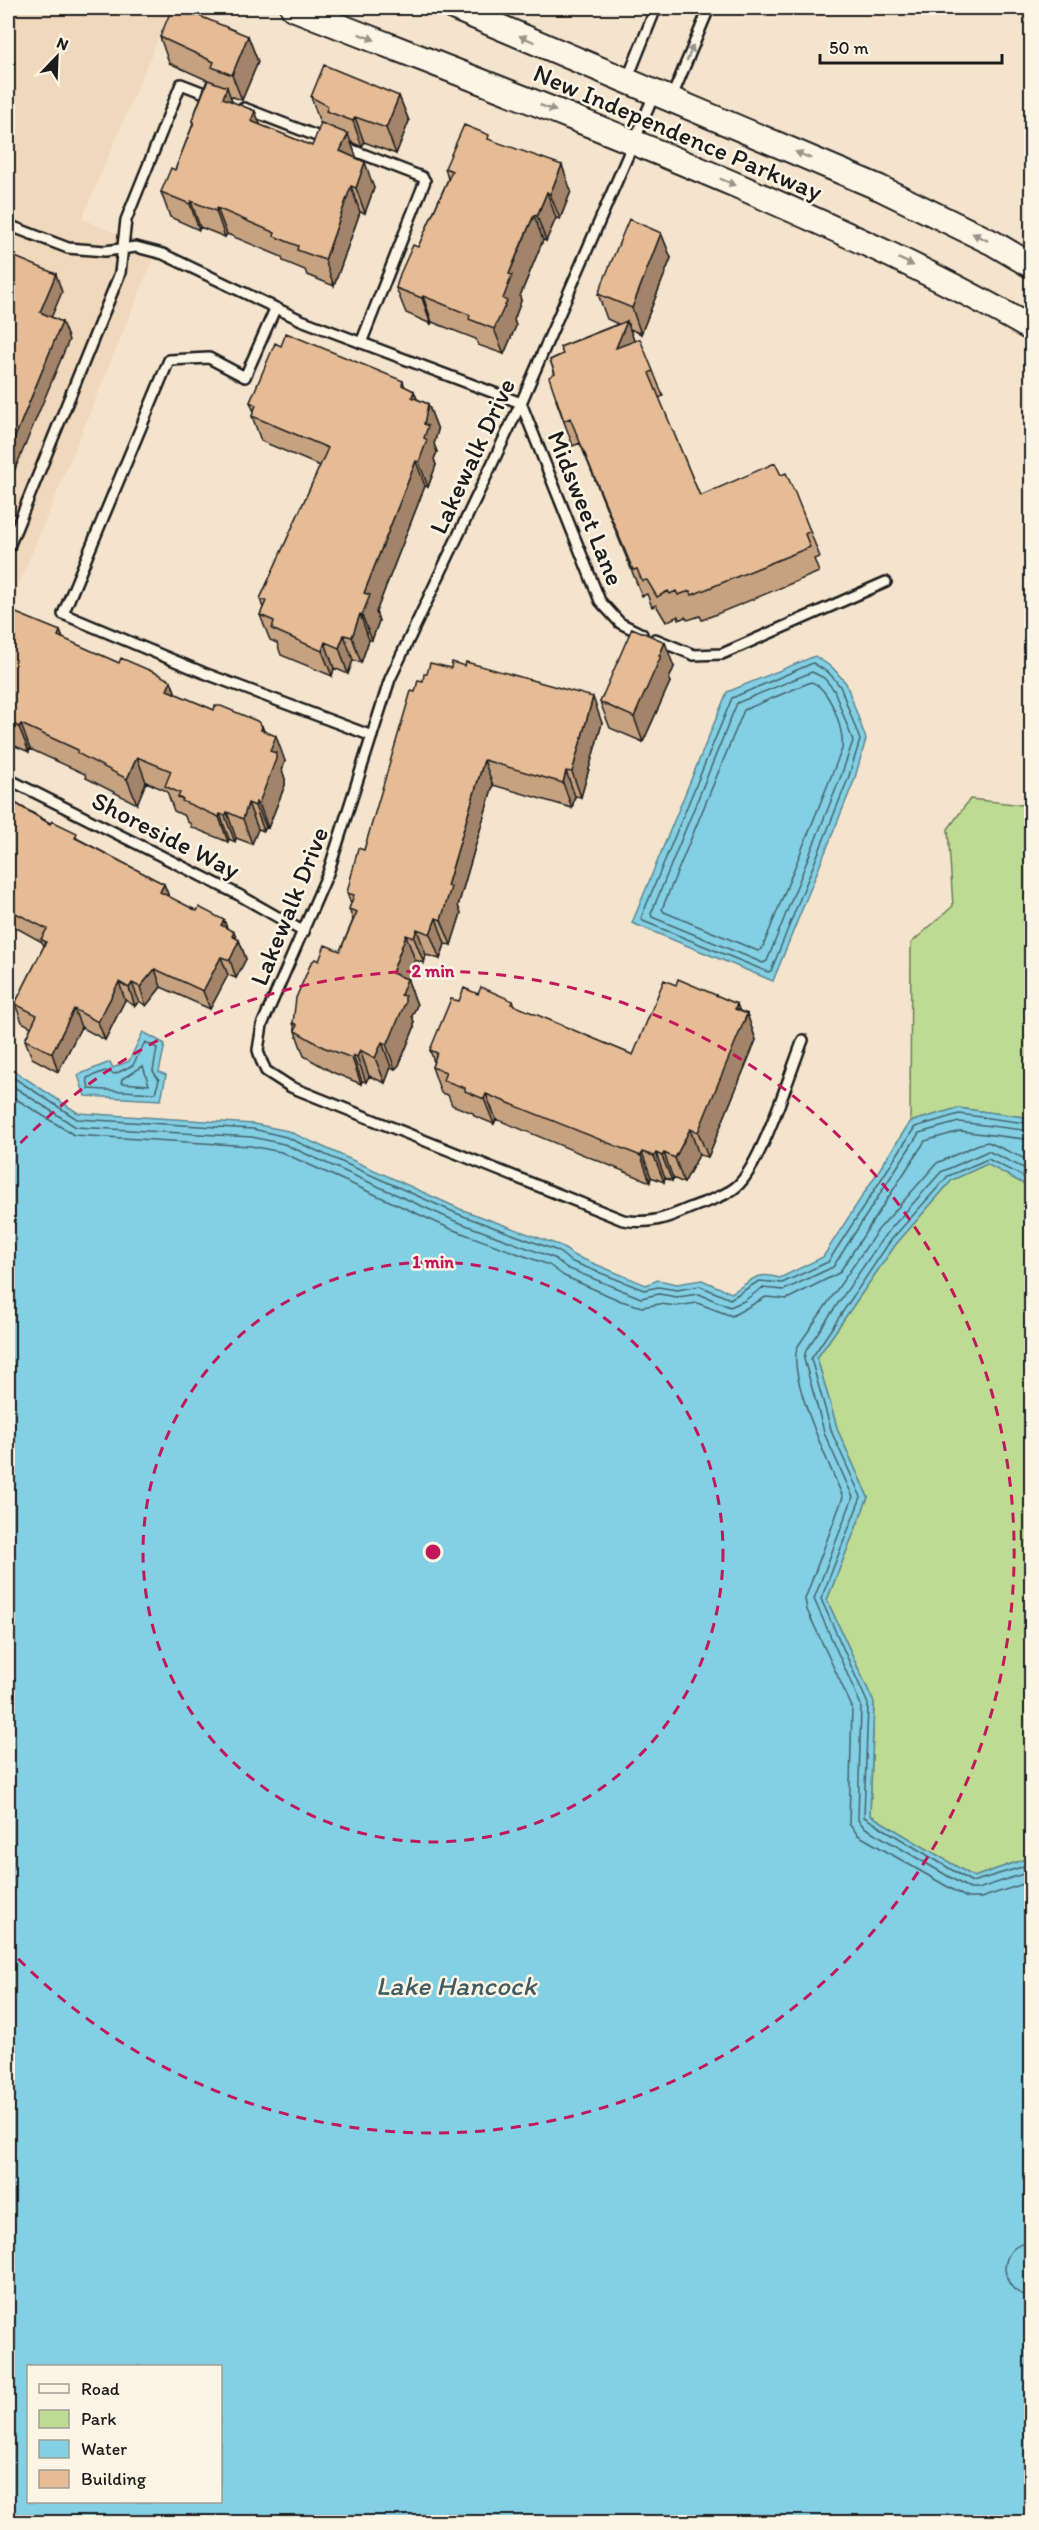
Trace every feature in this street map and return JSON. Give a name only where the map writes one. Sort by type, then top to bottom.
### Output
[{"type":"street","name":"New Independence Parkway","points":[[292,8],[635,142],[842,231],[966,291],[1032,329]]},
{"type":"street","name":"New Independence Parkway","points":[[455,8],[880,188],[993,243],[1032,266]]},
{"type":"lane","points":[[627,81],[656,8]]},
{"type":"lane","name":"Lakewalk Drive","points":[[708,8],[663,96],[635,142],[521,404],[401,655],[372,736],[342,834],[304,932],[259,1037],[258,1050],[266,1071],[291,1087],[624,1220],[638,1223],[661,1220],[736,1186],[749,1172],[803,1040]]},
{"type":"lane","points":[[8,549],[120,273],[126,220],[181,84],[223,100]]},
{"type":"lane","points":[[234,104],[422,177],[425,181],[361,343]]},
{"type":"lane","points":[[8,225],[68,248],[91,251],[136,247],[163,254],[275,309],[521,404]]},
{"type":"lane","points":[[275,309],[245,377],[209,358],[169,360],[63,614],[204,673],[372,736]]},
{"type":"lane","name":"Midsweet Lane","points":[[521,404],[600,601],[620,623],[637,632],[694,655],[722,654],[886,582]]},
{"type":"lane","name":"Shoreside Way","points":[[8,779],[229,890],[304,932]]},
{"type":"shaded area","points":[[8,8],[171,8],[82,219],[157,250],[8,611]]},
{"type":"green space","points":[[970,799],[1031,806],[1031,1118],[958,1108],[910,1122],[911,943],[953,906],[948,829]]},
{"type":"green space","points":[[987,1164],[1031,1188],[1031,1857],[974,1877],[870,1815],[874,1703],[827,1600],[868,1497],[838,1431],[817,1358],[896,1244],[952,1180]]},
{"type":"water","points":[[815,656],[833,668],[846,683],[866,739],[854,781],[773,981],[632,923],[727,692]]},
{"type":"water","points":[[143,1032],[165,1044],[159,1072],[166,1075],[161,1100],[85,1096],[78,1075],[110,1062],[113,1068],[129,1061]]},
{"type":"water","name":"Lake Hancock","points":[[8,1067],[78,1113],[254,1124],[288,1131],[460,1209],[561,1246],[573,1255],[646,1285],[658,1280],[677,1284],[702,1280],[731,1293],[759,1276],[780,1278],[823,1257],[910,1122],[958,1108],[1031,1118],[1031,1188],[987,1164],[952,1180],[896,1244],[817,1358],[838,1431],[868,1497],[827,1600],[874,1703],[870,1815],[974,1877],[1031,1857],[1032,2256],[1028,2268],[1032,2288],[1031,2522],[8,2522]]},
{"type":"building","points":[[172,8],[180,8],[248,36],[232,75],[212,67],[214,62],[160,37]]},
{"type":"building","points":[[324,65],[399,96],[386,128],[355,117],[353,121],[326,111],[328,106],[311,97]]},
{"type":"building","points":[[208,80],[227,87],[223,98],[255,111],[251,121],[312,146],[321,123],[348,134],[340,151],[365,162],[356,188],[351,186],[325,260],[297,250],[298,246],[274,236],[275,233],[217,208],[216,211],[191,201],[190,204],[161,192],[171,168],[175,170]]},
{"type":"building","points":[[464,125],[489,135],[488,139],[562,165],[550,194],[547,192],[520,247],[509,274],[512,275],[503,299],[507,301],[494,329],[469,319],[470,315],[396,288],[413,245],[418,247],[452,171],[445,168]]},
{"type":"building","points":[[629,219],[661,233],[632,308],[598,294]]},
{"type":"building","points":[[8,254],[56,274],[40,312],[62,322],[8,454]]},
{"type":"building","points":[[627,321],[616,348],[640,339],[653,371],[649,373],[700,496],[775,463],[781,475],[786,473],[795,493],[810,531],[805,534],[810,547],[692,595],[690,591],[678,595],[676,591],[670,594],[668,591],[657,597],[647,580],[642,581],[637,569],[633,570],[570,418],[564,421],[549,377],[555,373],[550,360],[563,354],[560,347]]},
{"type":"building","points":[[286,333],[403,381],[402,385],[414,391],[412,397],[428,404],[424,424],[428,426],[424,438],[427,440],[419,462],[416,461],[364,593],[370,595],[362,615],[360,614],[352,637],[344,635],[339,648],[325,642],[322,651],[272,629],[274,621],[260,615],[266,601],[260,599],[328,448],[252,416],[256,405],[250,402],[275,343],[281,346]]},
{"type":"building","points":[[9,610],[60,631],[58,636],[119,663],[121,658],[158,674],[171,681],[167,690],[214,710],[215,706],[221,706],[257,721],[262,726],[261,730],[276,736],[270,751],[276,753],[276,759],[259,803],[256,802],[255,806],[248,803],[243,819],[227,812],[225,816],[220,814],[219,817],[182,801],[183,799],[178,797],[180,793],[165,786],[171,771],[137,757],[127,779],[77,753],[78,750],[21,724],[19,727],[8,721]]},
{"type":"building","points":[[632,628],[665,642],[634,717],[600,702]]},
{"type":"building","points":[[452,662],[465,666],[466,662],[593,697],[572,772],[566,771],[563,783],[484,760],[447,886],[451,887],[441,920],[436,918],[430,934],[417,929],[414,938],[406,935],[392,973],[407,979],[401,995],[405,996],[405,1003],[390,1039],[386,1044],[382,1042],[375,1058],[360,1050],[357,1057],[353,1055],[352,1058],[323,1047],[295,1031],[297,1025],[293,1023],[296,998],[311,963],[315,959],[319,961],[325,945],[340,951],[357,912],[349,909],[354,895],[347,893],[358,848],[364,850],[411,691],[415,692],[418,680],[423,681],[430,663],[451,668]]},
{"type":"building","points":[[8,799],[50,824],[52,821],[77,833],[75,838],[164,884],[160,892],[197,911],[199,907],[224,920],[221,925],[234,932],[232,936],[239,940],[230,960],[221,957],[203,991],[155,969],[140,987],[132,983],[129,988],[119,982],[98,1022],[74,1009],[52,1053],[25,1040],[37,1015],[15,1004],[46,942],[41,939],[47,929],[8,909]]},
{"type":"building","points":[[678,979],[737,1004],[735,1009],[747,1014],[698,1132],[690,1129],[675,1158],[664,1153],[662,1156],[656,1153],[654,1156],[642,1152],[641,1156],[486,1094],[484,1099],[465,1091],[465,1088],[443,1080],[446,1072],[432,1067],[437,1053],[430,1050],[451,999],[459,1001],[464,988],[478,994],[481,987],[513,1001],[511,1004],[633,1055],[664,980],[676,985]]}]
